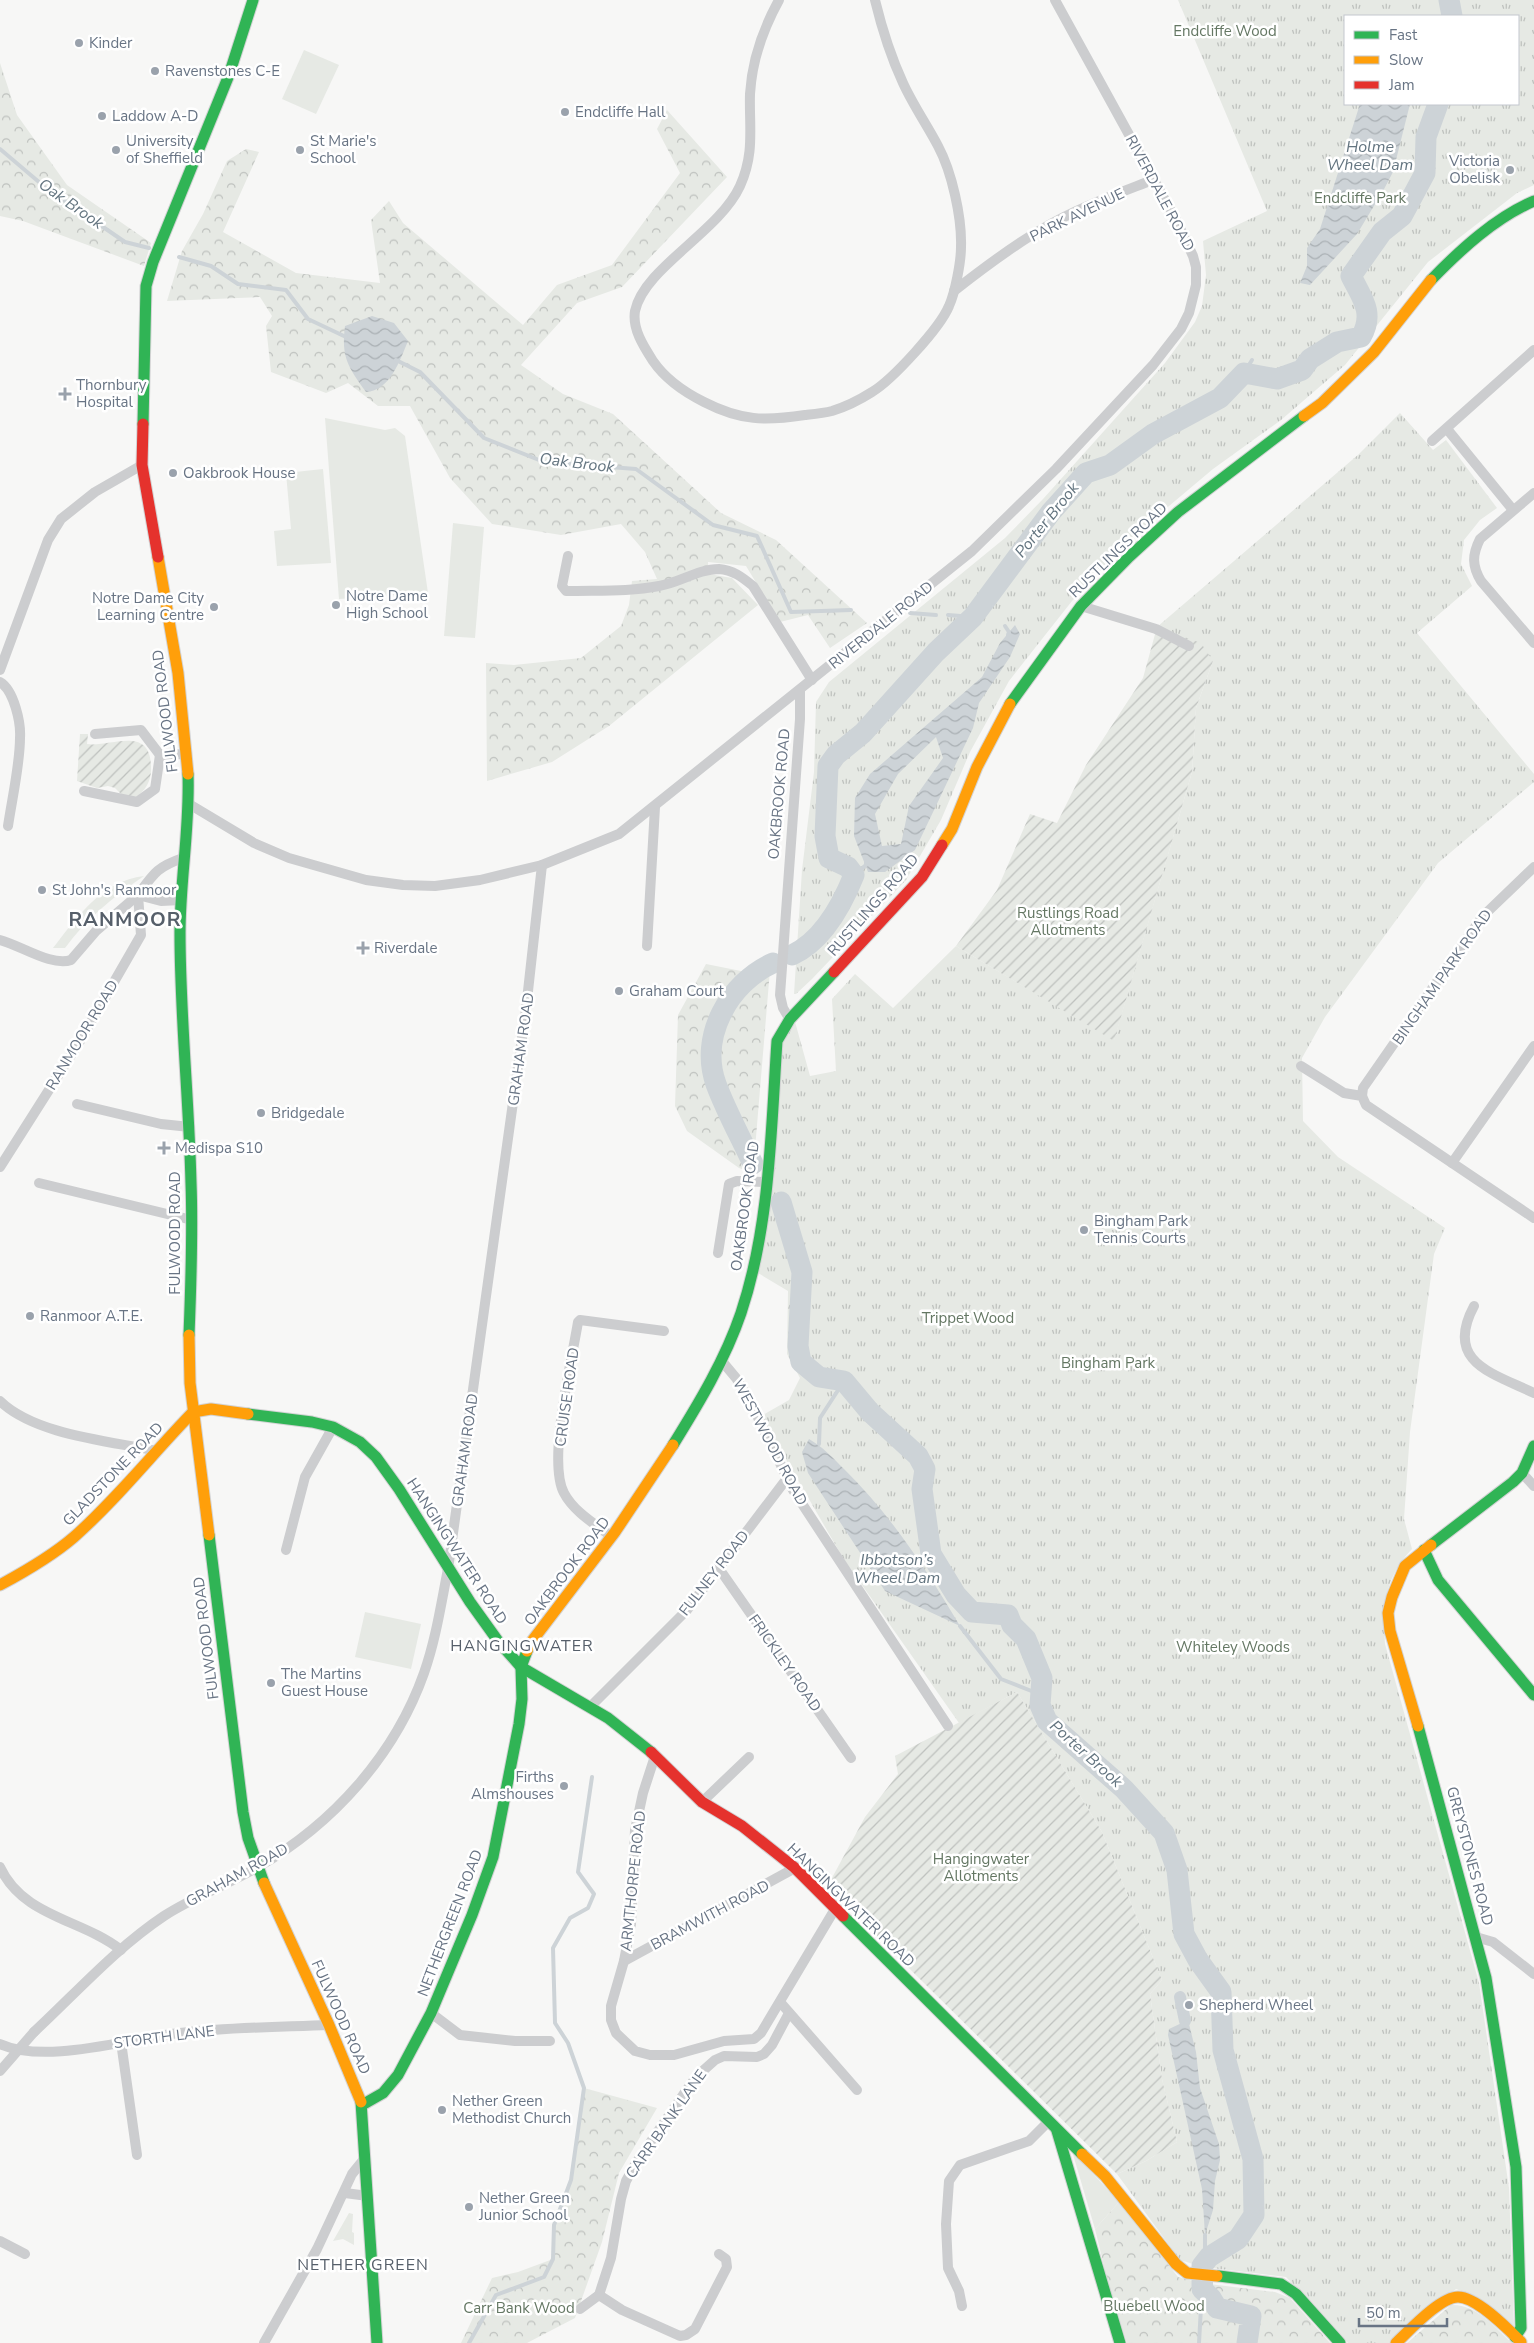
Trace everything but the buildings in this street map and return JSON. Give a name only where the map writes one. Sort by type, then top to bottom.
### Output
[{"type":"street","name":"FULWOOD ROAD","points":[[253,0],[229,75],[153,262],[146,286],[142,465],[178,673],[187,754],[189,804],[180,900],[182,1017],[190,1127],[192,1220],[188,1357],[193,1412],[243,1812],[257,1868],[329,2025],[362,2105],[377,2343]]},
{"type":"street","points":[[779,0],[765,27],[754,62],[750,94],[752,136],[749,161],[740,186],[728,208],[654,278],[639,299],[634,313],[635,324],[642,345],[662,374],[688,394],[719,410],[750,419],[783,418],[832,411],[874,391],[918,350],[949,307],[954,291],[962,248],[949,170],[938,146],[902,82],[886,42],[874,0]]},
{"type":"street","name":"RIVERDALE ROAD","points":[[189,804],[254,843],[271,851],[330,871],[368,880],[403,885],[435,886],[480,880],[542,865],[619,834],[656,807],[972,551],[1056,469],[1153,365],[1181,329],[1189,313],[1196,285],[1196,267],[1180,228],[1155,179],[1055,0]]},
{"type":"street","name":"PARK AVENUE","points":[[954,291],[998,257],[1043,228],[1093,203],[1155,179]]},
{"type":"street","name":"RUSTLINGS ROAD","points":[[790,1018],[809,1000],[922,877],[952,829],[976,767],[1012,701],[1081,606],[1129,556],[1178,512],[1322,404],[1374,352],[1421,290],[1445,265],[1488,228],[1518,208],[1534,201]]},
{"type":"street","points":[[1432,441],[1447,430],[1534,350]]},
{"type":"street","points":[[1447,430],[1513,510]]},
{"type":"street","points":[[0,670],[48,540],[61,519],[95,492],[142,465]]},
{"type":"street","points":[[1534,493],[1480,539],[1475,548],[1474,570],[1481,581],[1534,643]]},
{"type":"street","points":[[568,556],[562,586],[566,591],[659,586],[717,569],[740,575],[753,586],[812,680]]},
{"type":"street","points":[[1081,606],[1156,629],[1189,646]]},
{"type":"street","points":[[0,682],[5,684],[12,695],[20,737],[8,826]]},
{"type":"street","name":"OAKBROOK ROAD","points":[[521,1667],[529,1645],[612,1537],[646,1488],[721,1360],[746,1298],[756,1250],[766,1182],[778,1041],[790,1018],[783,1008],[780,996],[800,719],[800,690]]},
{"type":"street","points":[[84,791],[137,802],[155,789],[160,755],[140,730],[95,734]]},
{"type":"street","points":[[160,755],[187,754]]},
{"type":"street","points":[[647,946],[656,807]]},
{"type":"street","points":[[0,940],[56,962],[71,960],[96,931],[138,895],[162,865],[183,858]]},
{"type":"street","name":"GRAHAM ROAD","points":[[0,2071],[34,2032],[138,1934],[165,1915],[257,1868],[289,1848],[337,1808],[359,1784],[394,1735],[410,1707],[424,1673],[435,1635],[448,1570],[526,1009],[542,865]]},
{"type":"street","name":"BINGHAM PARK ROAD","points":[[1362,1096],[1364,1088],[1482,917],[1534,867]]},
{"type":"street","points":[[138,895],[161,900],[180,900]]},
{"type":"street","name":"RANMOOR ROAD","points":[[0,1167],[80,1041],[141,935],[138,895]]},
{"type":"street","points":[[1452,1163],[1534,1046]]},
{"type":"street","points":[[1301,1066],[1344,1093],[1362,1096],[1366,1105],[1534,1218]]},
{"type":"street","points":[[77,1104],[161,1124],[190,1127]]},
{"type":"street","points":[[718,1253],[729,1184],[737,1181],[766,1182]]},
{"type":"street","points":[[38,1183],[192,1220]]},
{"type":"street","points":[[1474,1306],[1469,1316],[1465,1335],[1466,1351],[1476,1364],[1534,1392]]},
{"type":"street","name":"CRUISE ROAD","points":[[612,1537],[575,1508],[564,1492],[558,1475],[563,1414],[578,1322],[580,1320],[664,1331]]},
{"type":"street","name":"WESTWOOD ROAD","points":[[721,1360],[736,1378],[751,1403],[793,1490],[948,1726]]},
{"type":"street","points":[[0,1401],[39,1425],[157,1450]]},
{"type":"street","name":"HANGINGWATER ROAD","points":[[193,1412],[211,1409],[312,1422],[333,1428],[360,1442],[376,1457],[399,1489],[448,1570],[498,1641],[521,1667],[591,1706],[655,1756],[702,1802],[742,1826],[795,1868],[918,1989],[1052,2126],[1105,2176],[1135,2211],[1163,2250],[1186,2273],[1281,2284],[1296,2294],[1340,2343]]},
{"type":"street","name":"GLADSTONE ROAD","points":[[0,1585],[34,1567],[73,1538],[104,1508],[193,1412]]},
{"type":"street","points":[[286,1550],[305,1476],[333,1428]]},
{"type":"street","name":"GREYSTONES ROAD","points":[[1518,2340],[1521,2328],[1516,2167],[1486,1978],[1425,1748],[1390,1631],[1388,1613],[1399,1577],[1405,1566],[1522,1473],[1534,1446]]},
{"type":"street","points":[[1522,1473],[1534,1486]]},
{"type":"street","name":"FULNEY ROAD","points":[[591,1706],[687,1610],[788,1477]]},
{"type":"street","points":[[1424,1550],[1438,1580],[1534,1695]]},
{"type":"street","name":"FRICKLEY ROAD","points":[[718,1567],[852,1758]]},
{"type":"street","name":"NETHERGREEN ROAD","points":[[362,2105],[383,2094],[398,2075],[431,2013],[472,1915],[493,1857],[520,1717],[521,1667]]},
{"type":"street","name":"ARMTHORPE ROAD","points":[[655,1756],[643,1793],[635,1830],[631,1924],[624,1961],[611,2006],[611,2020],[616,2033],[624,2042],[635,2051],[650,2055],[674,2055],[724,2041],[754,2039],[761,2033],[835,1909]]},
{"type":"street","points":[[702,1802],[749,1757]]},
{"type":"street","points":[[0,1867],[12,1888],[30,1903],[104,1937],[121,1950]]},
{"type":"street","name":"BRAMWITH ROAD","points":[[624,1961],[795,1868]]},
{"type":"street","points":[[1476,1937],[1493,1942],[1534,1974]]},
{"type":"street","points":[[780,2002],[857,2090]]},
{"type":"street","points":[[431,2013],[460,2036],[515,2042],[550,2041]]},
{"type":"street","name":"CARR BANK LANE","points":[[599,2295],[611,2258],[621,2198],[626,2181],[636,2163],[683,2095],[707,2066],[724,2056],[757,2057],[764,2054],[772,2045],[789,2013]]},
{"type":"street","name":"STORTH LANE","points":[[0,2044],[13,2050],[52,2053],[213,2030],[329,2025]]},
{"type":"street","points":[[121,2042],[137,2155]]},
{"type":"street","points":[[962,2306],[959,2291],[948,2268],[946,2224],[949,2181],[960,2165],[1029,2141],[1052,2126],[1120,2343]]},
{"type":"street","points":[[264,2343],[317,2249],[345,2193],[352,2174],[365,2158]]},
{"type":"street","points":[[345,2193],[368,2196]]},
{"type":"street","points":[[0,2241],[25,2254]]},
{"type":"street","points":[[580,2309],[599,2295],[622,2310],[680,2336],[686,2335],[695,2329],[727,2267],[726,2259],[719,2254]]},
{"type":"street","points":[[1396,2343],[1446,2301],[1458,2297],[1472,2302],[1518,2340]]},
{"type":"green space","name":"Endcliffe Park","points":[[1178,0],[1534,0],[1534,185],[1517,193],[1428,262],[1345,365],[1281,420],[1213,469],[1131,538],[1072,601],[1009,681],[970,752],[941,820],[906,880],[812,979],[794,994],[802,870],[814,772],[816,702],[829,682],[1005,538],[1043,499],[1165,363],[1195,322],[1202,306],[1206,275],[1203,241],[1267,211]]},
{"type":"green space","points":[[304,50],[339,65],[316,114],[282,99]]},
{"type":"green space","points":[[0,63],[17,115],[67,185],[151,243],[144,266],[23,221],[0,216]]},
{"type":"green space","points":[[667,110],[727,177],[622,287],[577,303],[521,365],[563,394],[613,414],[721,513],[776,540],[867,623],[830,648],[808,615],[780,622],[746,566],[708,562],[709,574],[732,578],[758,605],[609,726],[552,762],[487,781],[486,663],[514,665],[581,658],[621,626],[629,605],[632,581],[657,579],[645,552],[621,524],[561,535],[492,524],[450,478],[410,406],[378,406],[348,383],[326,393],[271,372],[266,326],[272,316],[260,297],[167,301],[182,251],[203,214],[227,161],[246,149],[259,152],[223,232],[296,273],[380,283],[371,220],[389,201],[403,223],[523,325],[557,285],[612,265],[680,173],[657,129]]},
{"type":"green space","name":"Bingham Park","points":[[1400,413],[1433,450],[1446,440],[1497,508],[1480,520],[1464,540],[1461,564],[1472,586],[1417,633],[1534,774],[1534,782],[1438,863],[1325,1017],[1302,1058],[1303,1121],[1338,1157],[1445,1228],[1434,1254],[1410,1432],[1404,1519],[1412,1549],[1396,1570],[1387,1593],[1384,1617],[1385,1644],[1479,1983],[1509,2188],[1514,2326],[1476,2296],[1456,2289],[1389,2343],[1348,2343],[1286,2277],[1203,2267],[1180,2260],[1117,2174],[1146,2161],[1177,2142],[1162,2079],[1150,1994],[1162,1980],[1102,1832],[1017,1692],[959,1723],[843,1558],[761,1416],[789,1400],[800,1378],[787,1354],[788,1291],[758,1273],[780,1040],[794,1018],[810,1076],[836,1071],[832,999],[855,974],[893,1008],[956,946],[1114,1040],[1192,772],[1196,708],[1213,661],[1157,627],[1359,454]]},
{"type":"green space","points":[[325,418],[385,430],[395,428],[405,436],[428,593],[339,599]]},
{"type":"green space","points":[[323,469],[331,563],[277,566],[274,531],[291,529],[286,473]]},
{"type":"green space","points":[[453,523],[484,527],[475,638],[444,636]]},
{"type":"green space","name":"Rustlings Road Allotments","points":[[1157,627],[1201,643],[1213,661],[1196,708],[1192,772],[1114,1041],[956,946],[997,890],[1030,814],[1057,823],[1086,765],[1143,678]]},
{"type":"green space","points":[[80,734],[88,734],[87,744],[128,741],[137,742],[145,746],[149,755],[151,774],[147,786],[142,792],[135,798],[121,794],[115,788],[108,786],[97,788],[77,781]]},
{"type":"green space","points":[[144,876],[101,909],[82,927],[65,948],[53,948],[81,913],[103,893],[129,879]]},
{"type":"green space","points":[[771,958],[753,1173],[739,1168],[687,1131],[675,1106],[678,1015],[706,964],[746,972]]},
{"type":"green space","points":[[365,1612],[421,1624],[411,1669],[355,1657]]},
{"type":"green space","name":"Hangingwater Allotments","points":[[1017,1692],[1102,1832],[1162,1980],[1150,1994],[1162,2079],[1177,2142],[1146,2161],[1117,2174],[827,1887],[865,1817],[898,1774],[895,1756]]},
{"type":"green space","name":"Carr Bank Wood","points":[[584,2088],[657,2108],[619,2173],[602,2242],[575,2318],[527,2343],[461,2343],[492,2278],[518,2272],[553,2259],[554,2225],[570,2180]]},
{"type":"green space","points":[[1072,2151],[1119,2202],[1095,2229]]},
{"type":"green space","name":"Bluebell Wood","points":[[1119,2202],[1178,2277],[1201,2283],[1275,2292],[1290,2298],[1330,2343],[1127,2343],[1109,2287],[1095,2229]]},
{"type":"green space","points":[[349,2213],[353,2214],[352,2232],[354,2233],[354,2245],[343,2239],[333,2241]]},
{"type":"green space","points":[[1451,2305],[1469,2308],[1477,2312],[1512,2343],[1407,2343]]},
{"type":"water","name":"Holme Wheel Dam","points":[[1360,105],[1410,105],[1393,172],[1357,234],[1310,285],[1300,283],[1307,266],[1307,248],[1320,229]]},
{"type":"water","points":[[372,316],[394,323],[408,341],[398,365],[388,380],[382,386],[366,392],[347,361],[344,337],[345,326]]},
{"type":"water","points":[[1015,625],[1020,634],[1010,657],[979,703],[973,728],[915,850],[885,872],[868,872],[854,836],[855,798],[870,774],[982,677],[1000,643]],"holes":[[[936,737],[943,758],[909,806],[901,844],[882,846],[875,814],[898,774]]]},
{"type":"water","name":"Ibbotson’s Wheel Dam","points":[[809,1439],[832,1457],[877,1505],[907,1543],[960,1626],[885,1591],[808,1473],[802,1452]]},
{"type":"water","points":[[1188,2020],[1196,2052],[1200,2088],[1219,2144],[1220,2160],[1215,2181],[1213,2210],[1205,2235],[1202,2189],[1168,2035],[1169,2029]]},
{"type":"waterway","name":"Porter Brook","points":[[1449,0],[1452,15]]},
{"type":"waterway","name":"Porter Brook","points":[[792,955],[813,941],[830,921],[854,875],[848,867],[829,858],[825,836],[828,766],[836,755],[863,733],[936,652],[973,617],[1051,512],[1086,473],[1110,465],[1153,434],[1220,398],[1244,373],[1277,379],[1302,370],[1310,359],[1337,342],[1361,337],[1365,328],[1367,313],[1363,299],[1351,276],[1382,232],[1402,216],[1425,173],[1426,137],[1438,105]]},
{"type":"waterway","name":"Oak Brook","points":[[0,149],[46,188],[125,242],[149,248]]},
{"type":"waterway","name":"Oak Brook","points":[[179,257],[211,266],[238,284],[286,290],[308,319],[346,337]]},
{"type":"waterway","name":"Oak Brook","points":[[396,360],[420,372],[484,438],[544,462],[636,469],[713,525],[757,536],[791,612],[851,610]]},
{"type":"waterway","points":[[1244,373],[1252,360]]},
{"type":"waterway","name":"Porter Brook","points":[[984,601],[988,606]]},
{"type":"waterway","name":"Oak Brook","points":[[910,613],[936,615]]},
{"type":"waterway","name":"Oak Brook","points":[[948,615],[973,617]]},
{"type":"waterway","points":[[1005,626],[1009,632],[1008,635]]},
{"type":"waterway","points":[[854,875],[866,865],[866,861]]},
{"type":"waterway","name":"Porter Brook","points":[[753,1164],[716,1084],[712,1066],[712,1048],[715,1030],[731,997],[757,972],[773,963]]},
{"type":"waterway","name":"Porter Brook","points":[[781,1202],[802,1272],[798,1346],[801,1362],[819,1377],[844,1381],[870,1412],[918,1456],[925,1469],[922,1489],[931,1554],[956,1595],[972,1612],[1008,1615],[1012,1625],[1026,1639],[1042,1678],[1040,1705],[1047,1721],[1124,1789],[1164,1833],[1177,1870],[1184,1934],[1198,1960],[1221,1992],[1223,2050],[1253,2159],[1254,2215],[1238,2239],[1209,2257],[1202,2266],[1202,2289],[1217,2308],[1251,2316],[1247,2343]]},
{"type":"waterway","points":[[819,1444],[820,1418],[844,1381]]},
{"type":"waterway","points":[[960,1626],[1001,1679],[1039,1694]]},
{"type":"waterway","points":[[469,2343],[496,2295],[544,2277],[553,2259],[554,2225],[571,2180],[584,2088],[568,2043],[555,2023],[553,1948],[570,1918],[588,1908],[594,1894],[578,1872],[592,1777]]},
{"type":"waterway","points":[[1180,1997],[1185,2021]]},
{"type":"waterway","points":[[1205,2235],[1205,2262]]},
{"type":"waterway","points":[[1211,2298],[1211,2265],[1223,2249]]},
{"type":"waterway","points":[[1199,2343],[1202,2289]]},
{"type":"traffic: fast","points":[[143,424],[146,286],[153,262],[229,75],[253,0]]},
{"type":"traffic: fast","points":[[1431,280],[1454,257],[1492,225],[1534,201]]},
{"type":"traffic: fast","points":[[1010,704],[1081,606],[1129,557],[1178,512],[1304,416]]},
{"type":"traffic: fast","points":[[188,774],[188,814],[180,933],[181,995],[192,1202],[189,1335]]},
{"type":"traffic: fast","points":[[673,1445],[702,1397],[727,1348],[735,1330],[751,1280],[764,1212],[768,1178],[777,1041],[790,1019],[834,972]]},
{"type":"traffic: fast","points":[[248,1414],[312,1422],[333,1427],[360,1442],[376,1457],[399,1489],[470,1602],[498,1641],[521,1667],[608,1718],[651,1752]]},
{"type":"traffic: fast","points":[[1431,1545],[1513,1482],[1522,1473],[1534,1446]]},
{"type":"traffic: fast","points":[[209,1535],[243,1812],[248,1838],[264,1883]]},
{"type":"traffic: fast","points":[[1424,1550],[1438,1580],[1534,1695]]},
{"type":"traffic: fast","points":[[362,2105],[383,2093],[398,2075],[431,2013],[472,1915],[493,1857],[519,1724],[522,1699],[521,1667],[527,1651]]},
{"type":"traffic: fast","points":[[1418,1726],[1486,1978],[1516,2167],[1521,2328],[1515,2337]]},
{"type":"traffic: fast","points":[[843,1916],[1082,2154]]},
{"type":"traffic: fast","points":[[361,2102],[377,2343]]},
{"type":"traffic: fast","points":[[1057,2131],[1120,2343]]},
{"type":"traffic: fast","points":[[1219,2276],[1281,2284],[1296,2294],[1340,2343]]},
{"type":"traffic: slow","points":[[1304,416],[1322,403],[1374,352],[1431,280]]},
{"type":"traffic: slow","points":[[158,557],[178,673],[188,774]]},
{"type":"traffic: slow","points":[[942,845],[952,829],[977,767],[1010,704]]},
{"type":"traffic: slow","points":[[189,1335],[190,1383],[209,1535]]},
{"type":"traffic: slow","points":[[0,1585],[39,1563],[74,1537],[120,1492],[193,1412],[211,1409],[248,1414]]},
{"type":"traffic: slow","points":[[527,1651],[529,1645],[615,1532],[673,1445]]},
{"type":"traffic: slow","points":[[1418,1726],[1390,1631],[1388,1613],[1392,1597],[1405,1566],[1431,1545]]},
{"type":"traffic: slow","points":[[264,1883],[329,2025],[361,2102]]},
{"type":"traffic: slow","points":[[1082,2154],[1105,2176],[1176,2264],[1187,2273],[1217,2276]]},
{"type":"traffic: slow","points":[[1396,2343],[1434,2308],[1451,2298],[1458,2297],[1466,2298],[1483,2308],[1521,2342]]},
{"type":"traffic: jam","points":[[143,424],[142,465],[158,557]]},
{"type":"traffic: jam","points":[[834,972],[922,877],[942,845]]},
{"type":"traffic: jam","points":[[651,1752],[702,1802],[742,1826],[795,1868],[843,1916]]},
{"type":"place","name":"Kinder","points":[[79,43]]},
{"type":"place","name":"Ravenstones C-E","points":[[155,71]]},
{"type":"place","name":"Endcliffe Hall","points":[[565,112]]},
{"type":"place","name":"Laddow A-D","points":[[102,116]]},
{"type":"place","name":"University of Sheffield","points":[[116,150]]},
{"type":"place","name":"St Marie's School","points":[[300,150]]},
{"type":"place","name":"Victoria Obelisk","points":[[1510,170]]},
{"type":"place","name":"Thornbury Hospital","points":[[65,394]]},
{"type":"place","name":"Oakbrook House","points":[[173,473]]},
{"type":"place","name":"Notre Dame High School","points":[[336,605]]},
{"type":"place","name":"Notre Dame City Learning Centre","points":[[214,607]]},
{"type":"place","name":"St John's Ranmoor","points":[[42,890]]},
{"type":"place","name":"Riverdale","points":[[363,948]]},
{"type":"place","name":"Graham Court","points":[[619,991]]},
{"type":"place","name":"Bridgedale","points":[[261,1113]]},
{"type":"place","name":"Medispa S10","points":[[164,1148]]},
{"type":"place","name":"Bingham Park Tennis Courts","points":[[1084,1230]]},
{"type":"place","name":"Ranmoor A.T.E.","points":[[30,1316]]},
{"type":"place","name":"The Martins Guest House","points":[[271,1683]]},
{"type":"place","name":"Firths Almshouses","points":[[564,1786]]},
{"type":"place","name":"Shepherd Wheel","points":[[1189,2005]]},
{"type":"place","name":"Nether Green Methodist Church","points":[[442,2110]]},
{"type":"place","name":"Nether Green Junior School","points":[[469,2207]]},
{"type":"district","name":"RANMOOR","points":[[125,919]]},
{"type":"district","name":"HANGINGWATER","points":[[522,1646]]},
{"type":"district","name":"NETHER GREEN","points":[[363,2265]]},
{"type":"park label","name":"Endcliffe Wood","points":[[1225,31]]},
{"type":"park label","name":"Trippet Wood","points":[[968,1318]]},
{"type":"park label","name":"Whiteley Woods","points":[[1233,1647]]}]
